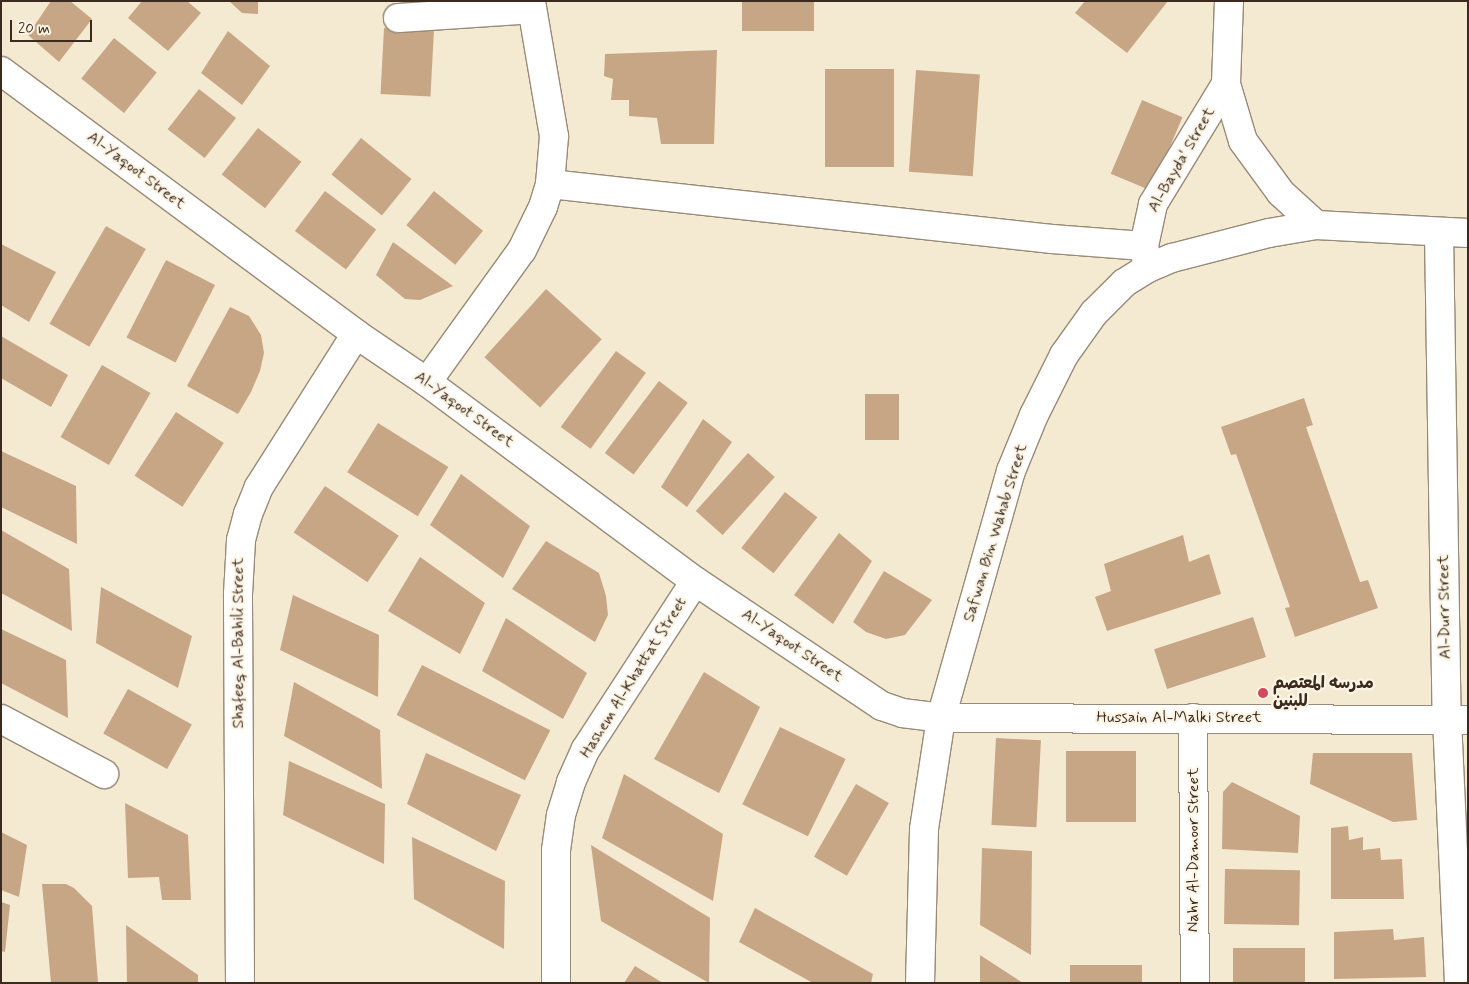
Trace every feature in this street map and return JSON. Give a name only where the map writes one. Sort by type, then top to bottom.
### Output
[{"type":"street","name":"Al-Bayda' Street","points":[[1229,1],[1226,84],[1243,141],[1280,193],[1316,225]]},
{"type":"street","points":[[398,18],[531,5],[554,136],[550,184],[540,214],[522,250],[427,382]]},
{"type":"street","name":"Al-Yaqoot Street","points":[[1,71],[356,334],[427,382],[695,581],[882,706],[902,713],[941,718]]},
{"type":"street","name":"Al-Bayda' Street","points":[[1146,257],[1153,204],[1226,84]]},
{"type":"street","points":[[550,184],[1060,240],[1146,257]]},
{"type":"street","name":"Safwan Bin Wahab Street","points":[[920,983],[924,829],[941,718],[1011,472],[1034,415],[1064,355],[1094,313],[1124,284],[1146,257],[1172,258],[1222,244],[1316,225],[1468,233]]},
{"type":"street","name":"Al-Durr Street","points":[[1440,232],[1457,719],[1459,983]]},
{"type":"street","name":"Shafeeq Al-Bahili Street","points":[[240,983],[238,594],[241,540],[248,514],[259,487],[356,334]]},
{"type":"street","name":"Hashem Al-Khattat Street","points":[[556,983],[556,850],[561,814],[571,782],[586,749],[695,581]]},
{"type":"street","name":"Hussain Al-Malki Street","points":[[941,718],[1457,719]]},
{"type":"street","name":"Nahr Al-Damoor Street","points":[[1193,718],[1195,983]]},
{"type":"street","points":[[1,719],[104,774]]},
{"type":"building","points":[[51,1],[70,1],[92,19],[59,62],[28,35]]},
{"type":"building","points":[[142,1],[187,1],[201,13],[168,51],[128,18]]},
{"type":"building","points":[[229,1],[258,1],[258,14],[242,13]]},
{"type":"building","points":[[742,1],[814,1],[814,31],[742,31]]},
{"type":"building","points":[[1085,1],[1168,1],[1127,53],[1075,13]]},
{"type":"building","points":[[384,28],[434,31],[430,97],[381,94]]},
{"type":"building","points":[[228,31],[270,66],[242,105],[201,73]]},
{"type":"building","points":[[114,38],[157,73],[124,113],[81,78]]},
{"type":"building","points":[[717,50],[714,144],[661,144],[657,118],[629,116],[629,100],[611,100],[613,79],[604,76],[605,54]]},
{"type":"building","points":[[825,69],[894,69],[894,167],[825,167]]},
{"type":"building","points":[[916,70],[980,74],[973,176],[909,172]]},
{"type":"building","points":[[199,89],[236,118],[205,158],[168,129]]},
{"type":"building","points":[[1142,100],[1183,117],[1151,191],[1111,174]]},
{"type":"building","points":[[258,128],[301,162],[265,208],[222,174]]},
{"type":"building","points":[[361,138],[412,179],[382,215],[331,175]]},
{"type":"building","points":[[325,191],[376,230],[346,269],[295,231]]},
{"type":"building","points":[[434,191],[483,231],[455,265],[406,225]]},
{"type":"building","points":[[106,226],[146,249],[89,347],[50,324]]},
{"type":"building","points":[[393,242],[453,286],[420,300],[405,299],[376,275]]},
{"type":"building","points":[[1,244],[56,272],[29,322],[1,305]]},
{"type":"building","points":[[166,260],[215,285],[176,362],[127,338]]},
{"type":"building","points":[[546,289],[602,339],[540,408],[484,357]]},
{"type":"building","points":[[230,307],[249,316],[261,335],[264,353],[260,371],[251,392],[238,414],[187,386]]},
{"type":"building","points":[[1,336],[68,375],[51,407],[1,378]]},
{"type":"building","points":[[616,351],[646,373],[591,449],[561,427]]},
{"type":"building","points":[[102,365],[150,393],[109,465],[60,437]]},
{"type":"building","points":[[659,381],[688,403],[634,475],[605,453]]},
{"type":"building","points":[[865,394],[899,394],[899,440],[865,440]]},
{"type":"building","points":[[1304,398],[1313,425],[1306,427],[1360,582],[1368,580],[1378,608],[1295,637],[1285,608],[1290,607],[1236,454],[1231,455],[1221,427]]},
{"type":"building","points":[[176,412],[224,443],[182,507],[135,476]]},
{"type":"building","points":[[703,419],[732,442],[687,507],[661,487]]},
{"type":"building","points":[[378,423],[448,467],[418,516],[347,472]]},
{"type":"building","points":[[1,451],[76,486],[77,544],[1,507]]},
{"type":"building","points":[[748,453],[775,477],[723,535],[696,511]]},
{"type":"building","points":[[461,474],[530,526],[503,578],[430,525]]},
{"type":"building","points":[[325,486],[399,536],[367,582],[294,532]]},
{"type":"building","points":[[785,492],[817,517],[774,573],[741,548]]},
{"type":"building","points":[[1,530],[69,569],[72,631],[1,593]]},
{"type":"building","points":[[839,533],[872,561],[833,624],[794,595]]},
{"type":"building","points":[[1183,535],[1189,562],[1209,554],[1221,594],[1107,631],[1095,597],[1111,591],[1104,564]]},
{"type":"building","points":[[546,541],[599,573],[606,596],[608,615],[595,642],[512,589]]},
{"type":"building","points":[[420,557],[485,603],[460,654],[388,611]]},
{"type":"building","points":[[884,571],[932,600],[905,635],[886,639],[866,632],[853,622]]},
{"type":"building","points":[[101,587],[192,636],[178,688],[96,643]]},
{"type":"building","points":[[293,595],[379,635],[378,697],[280,650]]},
{"type":"building","points":[[1253,617],[1266,657],[1167,689],[1154,649]]},
{"type":"building","points":[[506,618],[587,673],[563,719],[482,671]]},
{"type":"building","points":[[1,629],[66,660],[68,718],[1,683]]},
{"type":"building","points":[[422,665],[550,730],[525,780],[397,715]]},
{"type":"building","points":[[704,672],[760,707],[719,793],[654,759]]},
{"type":"building","points":[[294,682],[380,730],[382,789],[284,736]]},
{"type":"building","points":[[128,689],[192,724],[167,769],[103,734]]},
{"type":"building","points":[[780,727],[846,759],[808,836],[742,804]]},
{"type":"building","points":[[996,738],[1041,740],[1036,827],[991,825]]},
{"type":"building","points":[[1066,751],[1136,751],[1136,822],[1066,822]]},
{"type":"building","points":[[426,753],[521,795],[496,851],[407,804]]},
{"type":"building","points":[[1313,753],[1412,753],[1417,820],[1393,822],[1310,784]]},
{"type":"building","points":[[289,761],[385,804],[384,864],[283,815]]},
{"type":"building","points":[[624,774],[723,834],[713,901],[602,838]]},
{"type":"building","points":[[1232,782],[1300,816],[1298,853],[1222,849],[1223,792]]},
{"type":"building","points":[[856,784],[889,803],[847,876],[814,857]]},
{"type":"building","points":[[125,803],[188,835],[191,900],[162,900],[159,877],[128,878]]},
{"type":"building","points":[[1348,826],[1349,840],[1363,837],[1363,850],[1380,848],[1381,860],[1402,859],[1404,899],[1331,899],[1331,828]]},
{"type":"building","points":[[1,832],[27,845],[19,897],[1,890]]},
{"type":"building","points":[[412,837],[505,881],[504,949],[414,899]]},
{"type":"building","points":[[591,845],[710,918],[709,983],[601,921]]},
{"type":"building","points":[[982,848],[1032,851],[1031,955],[980,925]]},
{"type":"building","points":[[1225,869],[1300,870],[1299,925],[1224,924]]},
{"type":"building","points":[[42,884],[66,884],[74,888],[92,906],[98,983],[51,983]]},
{"type":"building","points":[[1,902],[10,905],[5,952],[1,951]]},
{"type":"building","points":[[755,908],[873,974],[871,983],[813,983],[739,942]]},
{"type":"building","points":[[126,925],[198,975],[198,983],[127,983]]},
{"type":"building","points":[[1393,929],[1394,940],[1424,937],[1426,977],[1334,979],[1334,932]]},
{"type":"building","points":[[1233,948],[1305,948],[1305,983],[1233,983]]},
{"type":"building","points":[[980,955],[1023,983],[980,983]]},
{"type":"building","points":[[1070,965],[1142,965],[1142,983],[1070,983]]},
{"type":"building","points":[[635,966],[663,983],[624,983]]},
{"type":"place","name":"مدرسه المعتصم للبنين","points":[[1263,693]]}]
